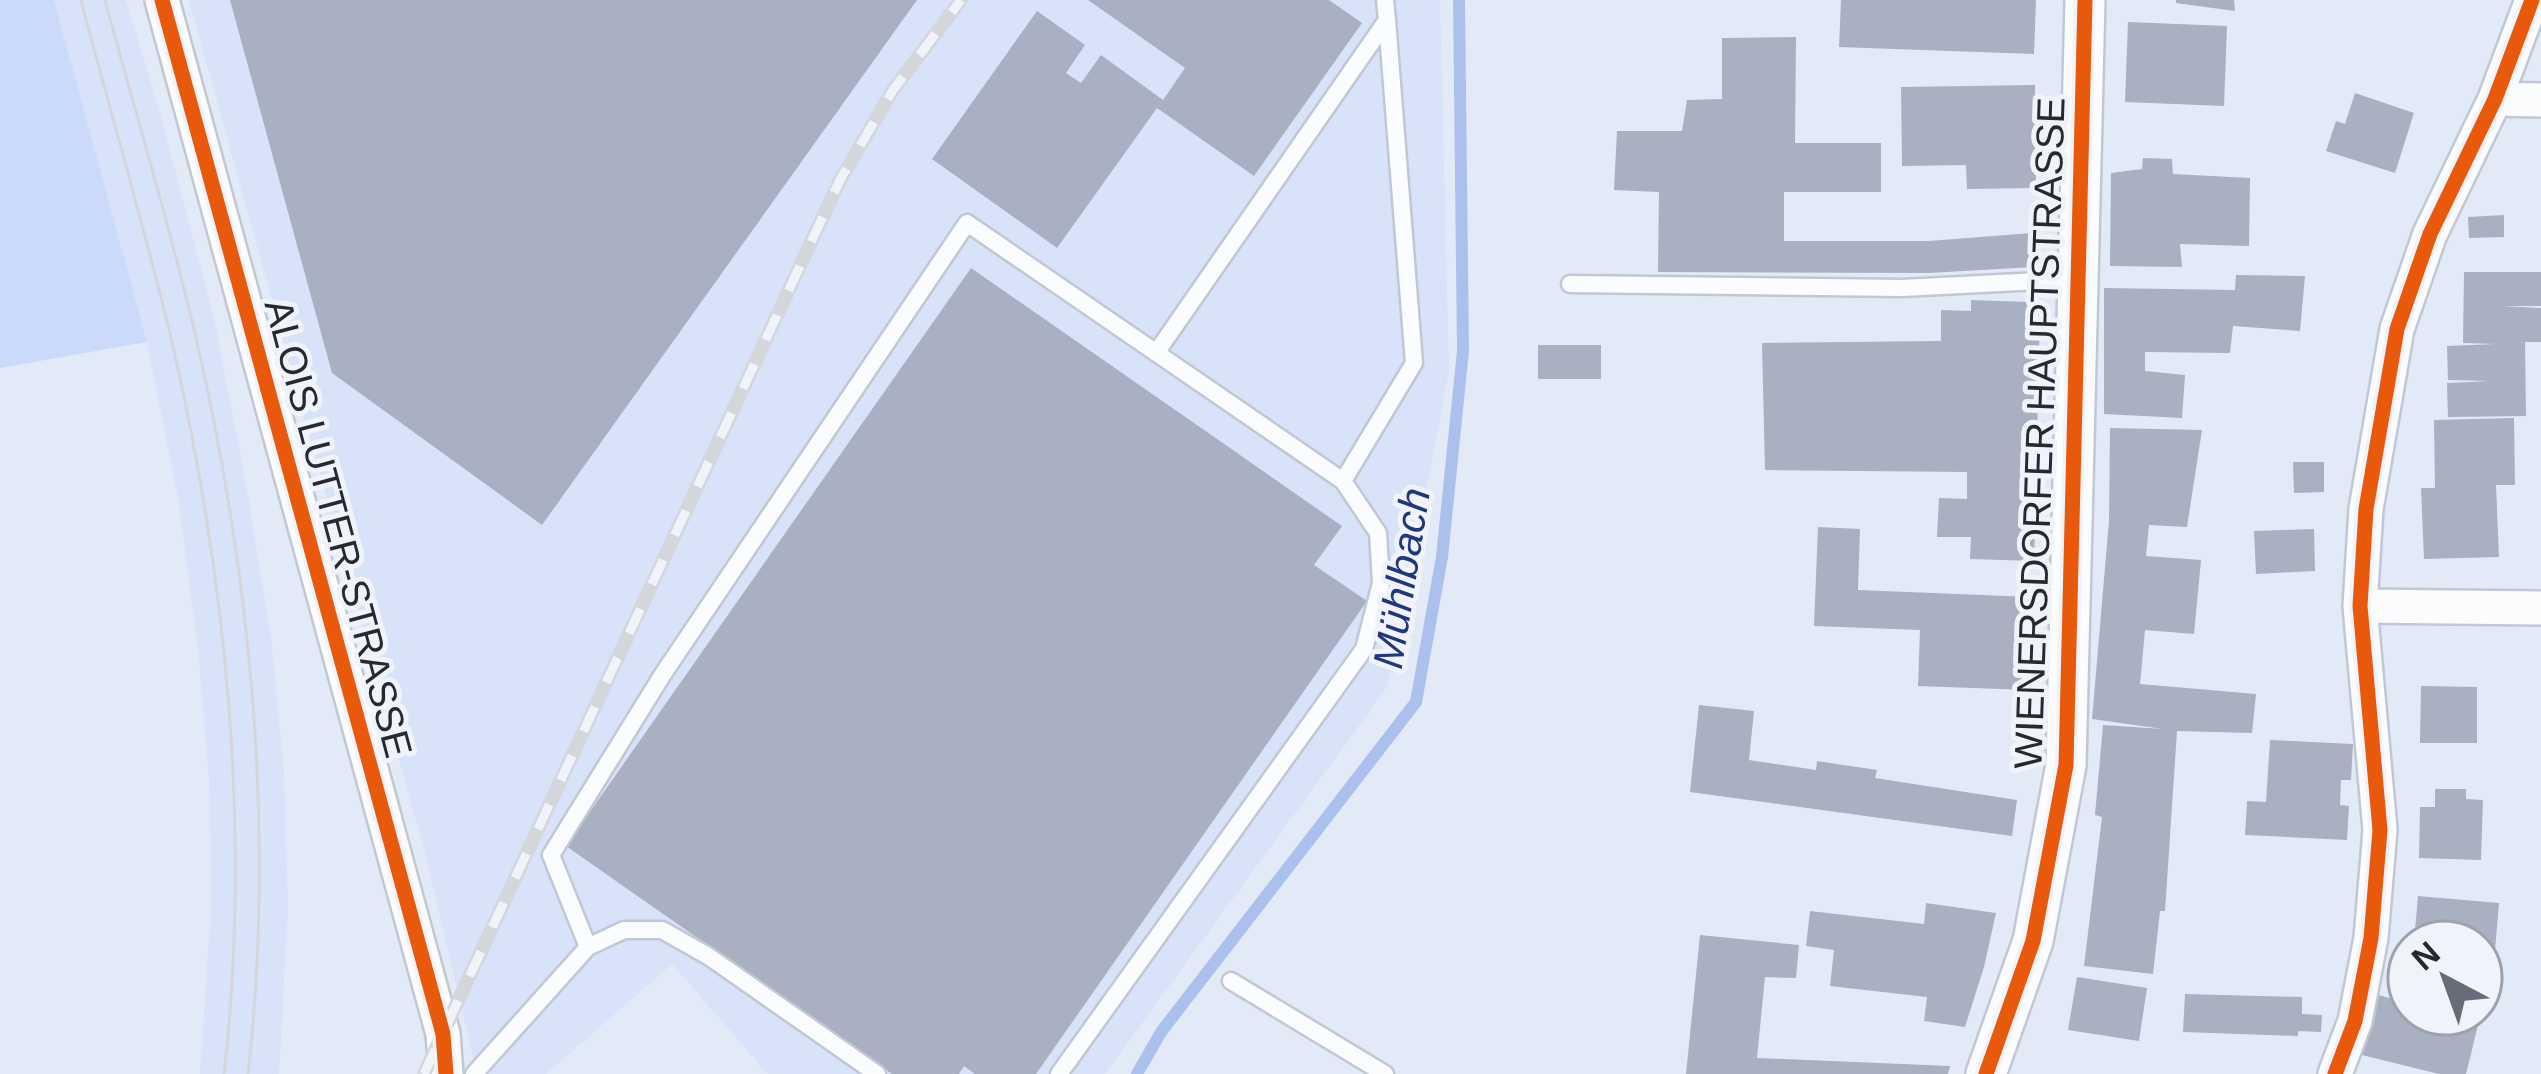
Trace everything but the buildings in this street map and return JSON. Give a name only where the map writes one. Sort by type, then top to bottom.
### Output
[{"type":"street","name":"ALOIS LUTTER-STRASSE","points":[[162,0],[443,1034],[446,1074]]},
{"type":"street","name":"WIENERSDORFER HAUPTSTRASSE","points":[[1986,1074],[2033,940],[2066,765],[2085,0]]},
{"type":"street","points":[[2335,1074],[2355,1021],[2371,938],[2380,830],[2360,606],[2366,508],[2397,329],[2430,234],[2495,100],[2532,0]]},
{"type":"street","points":[[2495,100],[2541,100]]},
{"type":"street","points":[[2360,606],[2541,608]]},
{"type":"lane","points":[[1343,482],[1414,363],[1385,0]]},
{"type":"lane","points":[[1156,353],[1387,20]]},
{"type":"lane","points":[[588,947],[551,855],[663,674],[967,223],[1343,482],[1378,533],[1381,584],[1364,649],[1059,1074]]},
{"type":"lane","points":[[1570,284],[1902,288],[2078,279]]},
{"type":"lane","points":[[474,1074],[588,947],[624,930],[662,930],[708,956],[877,1074]]},
{"type":"lane","points":[[1232,981],[1385,1074]]},
{"type":"shaded area","points":[[0,0],[54,0],[147,342],[0,368]]},
{"type":"shaded area","points":[[54,0],[126,0],[214,319],[271,636],[284,773],[288,906],[279,1074],[200,1074],[211,909],[209,779],[178,497],[147,342]]},
{"type":"shaded area","points":[[189,0],[1440,0],[1449,372],[1388,686],[1105,1074],[768,1074],[672,964],[546,1074],[477,1074],[426,857]]},
{"type":"waterway","name":"Mühlbach","points":[[1137,1074],[1161,1032],[1416,702],[1442,557],[1463,351],[1459,0]]},
{"type":"tram line","points":[[81,0],[170,334],[190,424],[219,609],[234,795],[232,982],[224,1074]]},
{"type":"tram line","points":[[105,0],[193,325],[230,509],[243,603],[258,792],[259,886],[248,1074]]},
{"type":"railway","points":[[424,1074],[840,180],[893,90],[961,0]]},
{"type":"cycle path","points":[[162,0],[443,1034],[446,1074]]},
{"type":"cycle path","points":[[1986,1074],[2033,941],[2066,765],[2085,0]]},
{"type":"cycle path","points":[[2335,1074],[2355,1021],[2371,938],[2380,830],[2360,606],[2366,509],[2397,329],[2430,234],[2495,99],[2532,0]]}]
